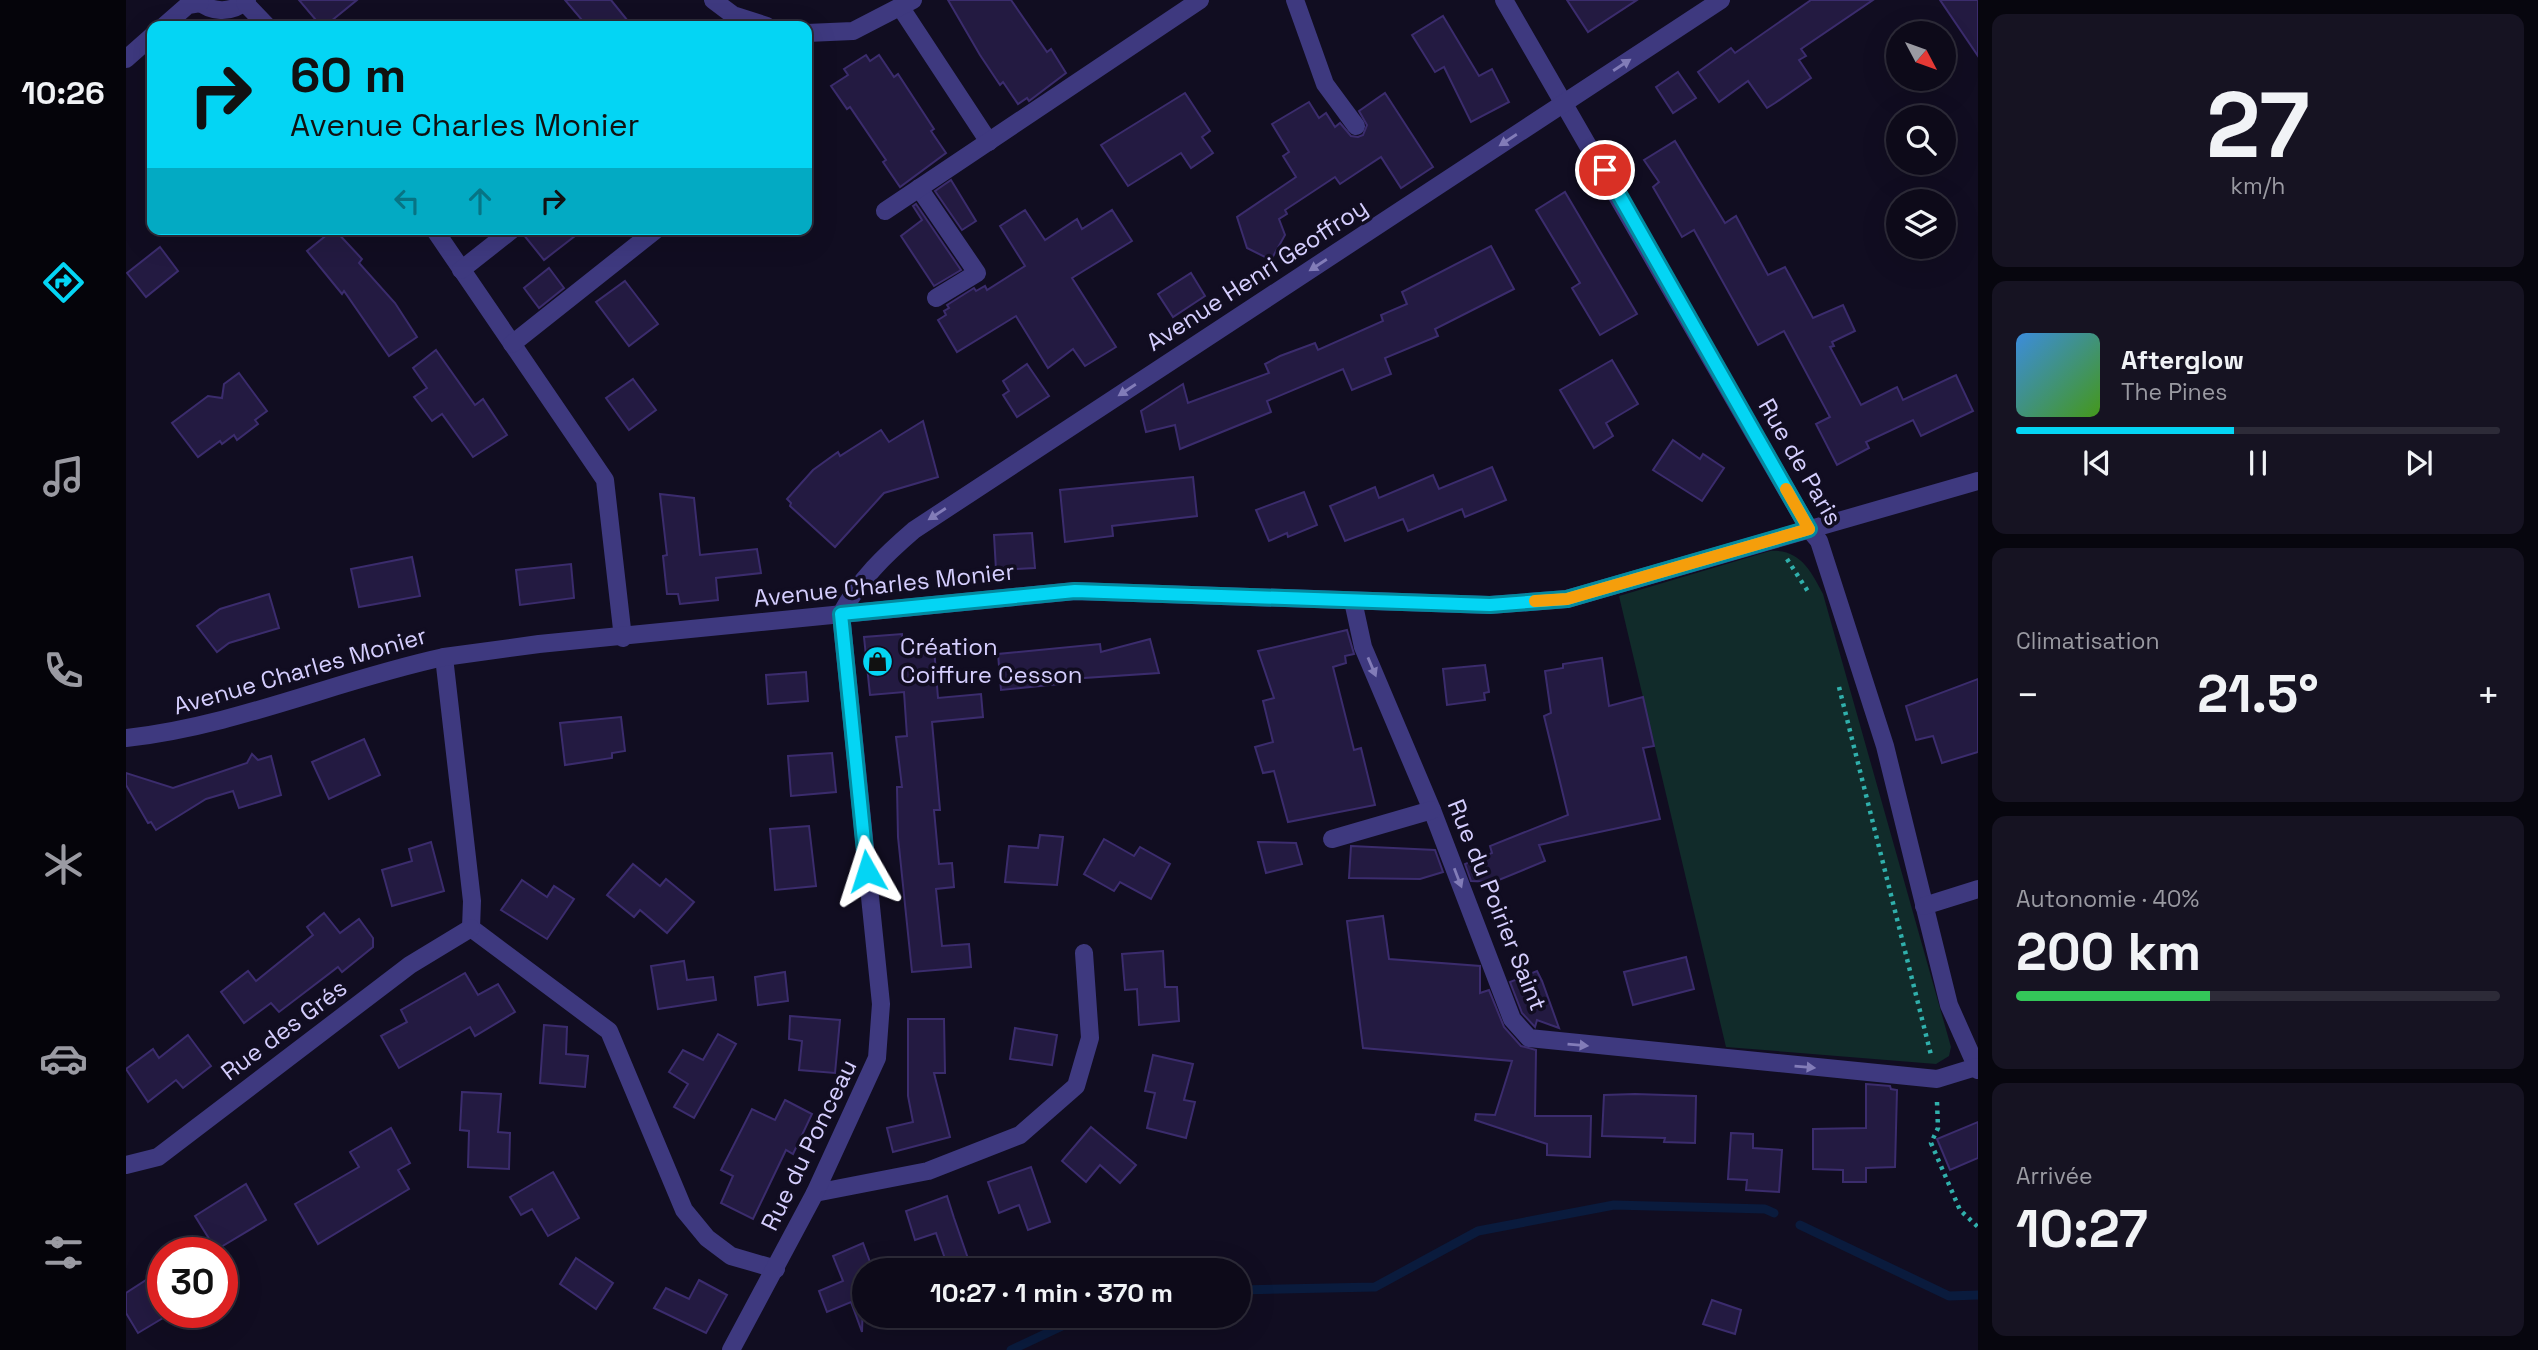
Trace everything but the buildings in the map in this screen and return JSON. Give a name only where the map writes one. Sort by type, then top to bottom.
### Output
[{"type":"street","points":[[713,0],[733,15],[752,21]]},
{"type":"street","points":[[885,211],[1200,0]]},
{"type":"street","points":[[1295,0],[1325,84],[1356,126]]},
{"type":"street","name":"Rue de Paris","points":[[1504,0],[1822,550],[1885,746],[1949,1005],[1977,1068]]},
{"type":"street","name":"Avenue Henri Geoffroy","points":[[841,614],[875,564],[914,530],[1721,0]]},
{"type":"street","points":[[170,21],[188,5],[199,2],[222,11],[246,1],[263,21]]},
{"type":"street","points":[[812,33],[853,31],[907,4],[989,142]]},
{"type":"street","points":[[126,59],[147,40]]},
{"type":"street","points":[[919,188],[977,273],[936,298]]},
{"type":"street","points":[[438,235],[605,480],[623,638]]},
{"type":"street","points":[[461,270],[505,235]]},
{"type":"street","points":[[512,344],[649,235]]},
{"type":"street","name":"Avenue Charles Monier","points":[[126,738],[173,733],[235,718],[380,671],[444,657],[1075,591],[1490,605],[1567,599],[1978,481]]},
{"type":"street","name":"Rue du Poirier Saint","points":[[1353,601],[1363,647],[1432,810],[1511,1019],[1528,1038],[1937,1079],[1977,1068]]},
{"type":"street","name":"Rue du Ponceau","points":[[731,1350],[815,1193],[877,1058],[881,1004],[841,614]]},
{"type":"street","points":[[444,657],[472,901],[471,928],[609,1031],[684,1210],[707,1238],[731,1256],[776,1269]]},
{"type":"street","points":[[1332,839],[1432,810]]},
{"type":"street","points":[[1924,906],[1978,889]]},
{"type":"street","name":"Rue des Grés","points":[[126,1165],[158,1157],[410,965],[471,928]]},
{"type":"street","points":[[815,1193],[928,1171],[1020,1135],[1076,1086],[1090,1038],[1084,953]]},
{"type":"path","points":[[1774,541],[1811,594]]},
{"type":"path","points":[[1838,686],[1937,1079],[1938,1128],[1931,1143],[1960,1210],[1978,1227]]},
{"type":"green space","points":[[1770,551],[1780,551],[1797,558],[1809,570],[1823,594],[1951,1047],[1949,1056],[1936,1064],[1726,1047],[1619,596]]},
{"type":"waterway","points":[[1251,1290],[1375,1287],[1478,1231],[1614,1205],[1765,1209],[1774,1213]]},
{"type":"waterway","points":[[1800,1225],[1949,1296],[1978,1295]]},
{"type":"waterway","points":[[1011,1350],[1058,1328]]},
{"type":"slow traffic","points":[[1535,601],[1567,599],[1809,529],[1786,489]]},
{"type":"place","name":"Création Coiffure Cesson","points":[[877,661]]},
{"type":"route","points":[[867,871],[841,614],[1075,591],[1490,605],[1567,599],[1809,529],[1605,170]]}]
